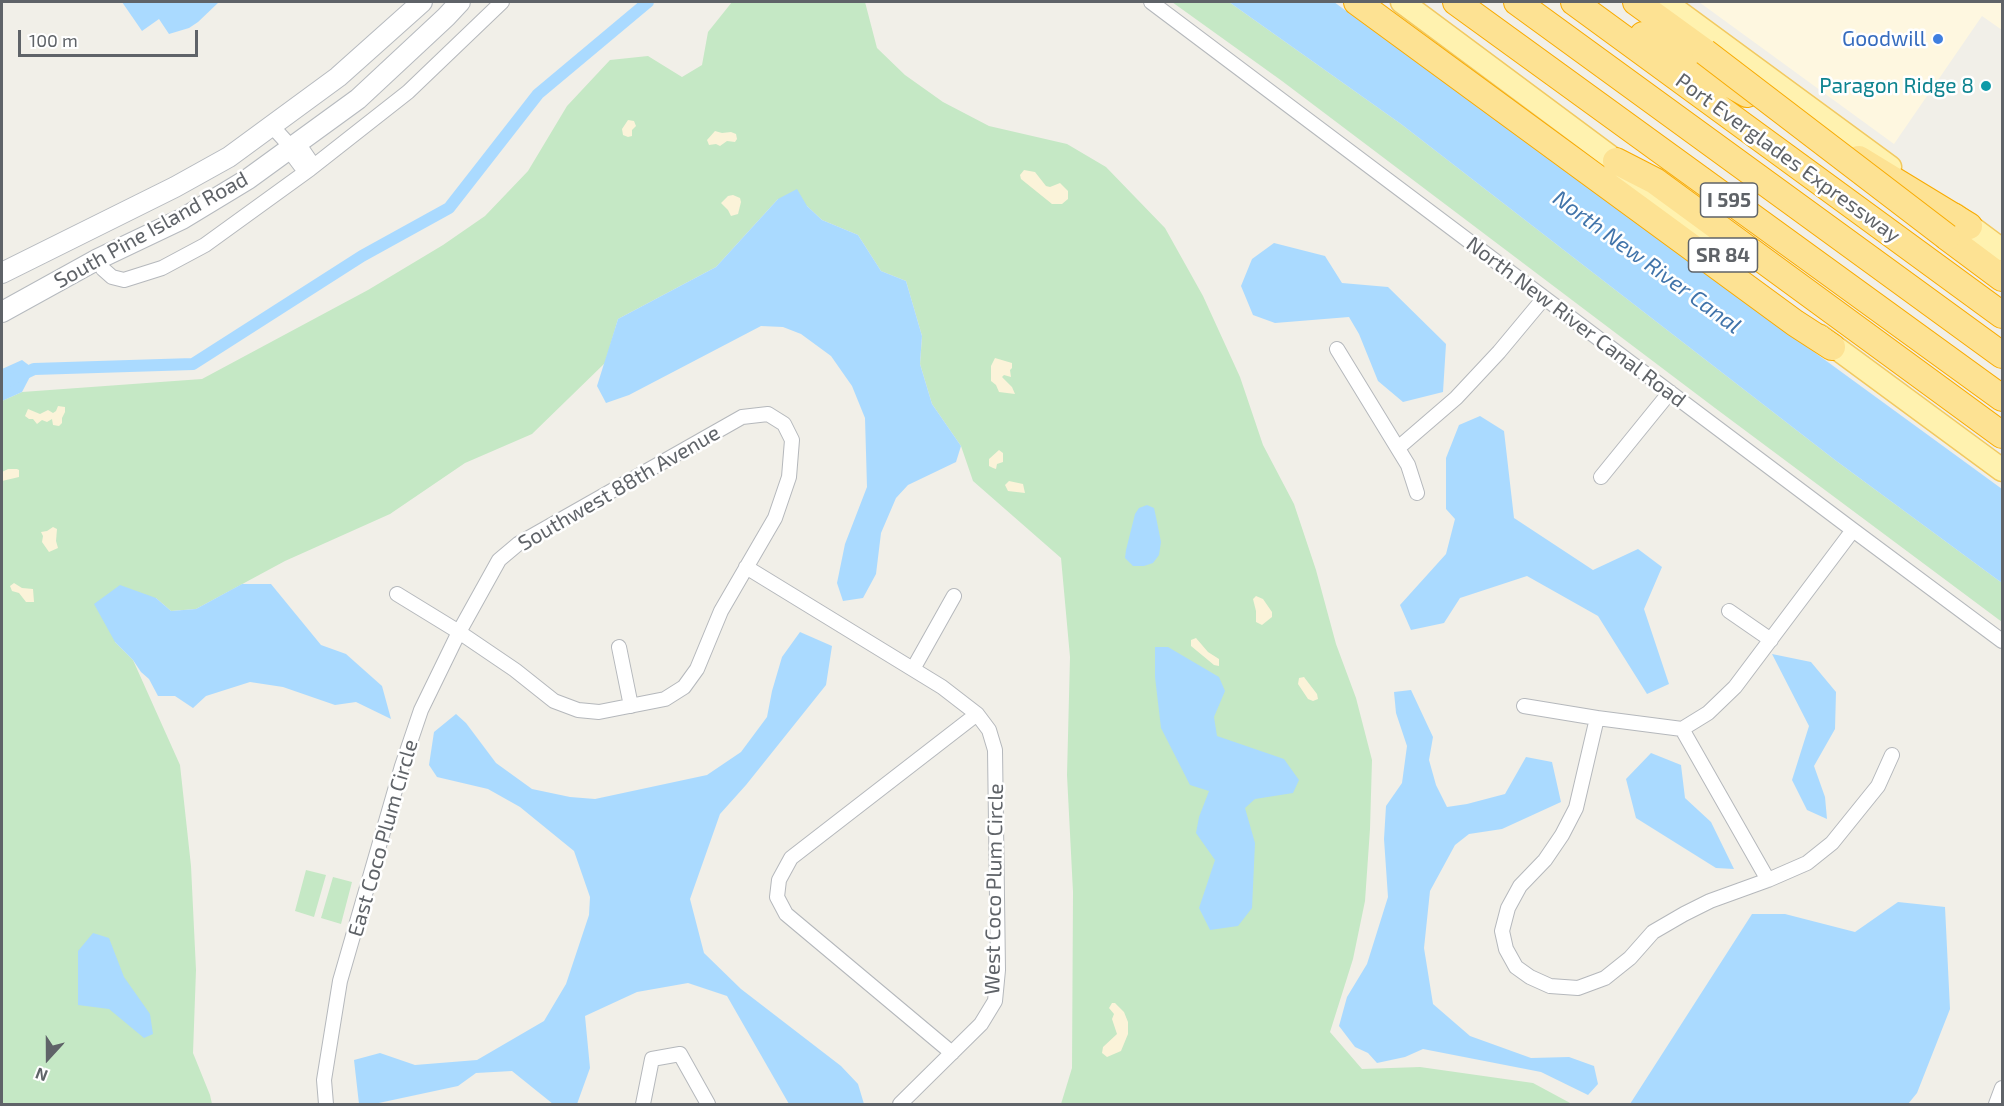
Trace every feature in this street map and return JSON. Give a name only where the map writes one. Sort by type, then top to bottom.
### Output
[{"type":"highway","points":[[1357,2],[1795,323],[1832,347]]},
{"type":"highway","name":"I 595","points":[[1456,2],[2002,398]]},
{"type":"highway","points":[[1517,2],[2002,355]]},
{"type":"highway","name":"Port Everglades Expressway","points":[[1574,2],[2002,315]]},
{"type":"highway","points":[[1584,2],[1864,162],[1958,231],[2002,278]]},
{"type":"highway","points":[[1636,2],[1958,231]]},
{"type":"highway","points":[[1616,161],[1655,181],[2002,435]]},
{"type":"main road","name":"South Pine Island Road","points":[[2,273],[175,187],[229,157],[338,77],[422,2]]},
{"type":"main road","name":"South Pine Island Road","points":[[2,312],[98,259],[182,219],[248,179],[357,99],[460,2]]},
{"type":"main road","name":"SR 84","points":[[1402,2],[1616,161],[1641,187],[1832,347],[2002,470]]},
{"type":"main road","points":[[1665,2],[1958,231],[2002,250]]},
{"type":"street","points":[[98,259],[103,269],[112,277],[124,280],[162,268],[205,245],[310,170],[408,92],[502,2]]},
{"type":"street","name":"North New River Canal Road","points":[[1151,2],[2002,641]]},
{"type":"street","points":[[271,125],[291,147],[291,153],[303,169],[310,170]]},
{"type":"street","points":[[1398,448],[1456,398],[1499,352],[1544,298]]},
{"type":"street","points":[[1337,349],[1408,465],[1417,493]]},
{"type":"street","points":[[1601,477],[1670,392]]},
{"type":"street","name":"Southwest 88th Avenue","points":[[485,584],[499,560],[518,544],[742,417],[768,414],[784,424],[792,440],[789,477],[775,518],[746,567]]},
{"type":"street","points":[[1524,706],[1682,729],[1708,713],[1736,687],[1853,530]]},
{"type":"street","points":[[397,594],[515,670],[554,701],[578,710],[599,712],[665,699],[684,687],[697,669],[721,611],[746,567]]},
{"type":"street","name":"West Coco Plum Circle","points":[[746,567],[942,687],[976,714],[989,730],[995,750],[998,970],[996,1001],[981,1024],[900,1104]]},
{"type":"street","name":"East Coco Plum Circle","points":[[326,1104],[324,1080],[340,981],[402,766],[421,710],[485,584]]},
{"type":"street","points":[[914,669],[954,596]]},
{"type":"street","points":[[1730,610],[1771,640]]},
{"type":"street","points":[[619,647],[631,706]]},
{"type":"street","points":[[952,1053],[786,914],[777,897],[779,880],[791,858],[976,714]]},
{"type":"street","points":[[1597,718],[1576,808],[1562,835],[1545,860],[1520,886],[1508,908],[1502,930],[1506,949],[1516,967],[1530,977],[1550,986],[1578,988],[1605,978],[1630,958],[1653,932],[1684,914],[1710,901],[1807,863],[1832,843],[1878,786],[1892,754]]},
{"type":"street","points":[[1682,729],[1768,880]]},
{"type":"street","points":[[643,1104],[652,1059],[680,1054],[708,1104]]},
{"type":"street","points":[[1996,1104],[2002,1088]]},
{"type":"shaded area","points":[[1699,2],[2002,2],[2002,30],[1982,16],[1894,144]]},
{"type":"green space","points":[[732,2],[865,2],[877,48],[905,75],[943,102],[989,126],[1067,144],[1106,167],[1165,228],[1203,296],[1240,377],[1263,445],[1294,504],[1316,570],[1336,644],[1356,698],[1372,760],[1365,901],[1353,959],[1330,1032],[1362,1069],[1420,1067],[1533,1083],[1572,1104],[1061,1104],[1072,1068],[1073,892],[1067,775],[1070,657],[1061,558],[973,481],[961,446],[932,404],[920,364],[922,336],[906,281],[881,271],[858,235],[822,220],[807,206],[778,199],[716,267],[618,319],[605,363],[532,434],[465,463],[390,514],[285,561],[196,609],[171,611],[156,598],[115,642],[133,660],[180,765],[191,866],[196,970],[193,1053],[212,1104],[2,1104],[2,401],[22,392],[202,379],[368,290],[443,245],[485,216],[528,171],[567,106],[610,60],[648,56],[682,77],[702,65],[708,32]]},
{"type":"green space","points":[[1172,2],[1229,2],[1401,124],[1835,460],[2002,583],[2002,622],[1282,81]]},
{"type":"green space","points":[[306,870],[326,875],[314,917],[295,911]]},
{"type":"green space","points":[[333,877],[352,882],[341,924],[321,918]]},
{"type":"sand","points":[[628,120],[634,121],[636,126],[632,130],[632,136],[628,137],[623,135],[622,129]]},
{"type":"sand","points":[[715,131],[731,132],[736,134],[737,139],[735,142],[727,141],[720,146],[709,145],[707,140]]},
{"type":"sand","points":[[1024,170],[1035,172],[1046,186],[1050,187],[1060,183],[1068,191],[1068,199],[1062,204],[1052,204],[1021,179],[1020,175]]},
{"type":"sand","points":[[733,195],[740,198],[741,202],[738,214],[731,216],[721,203],[728,196]]},
{"type":"sand","points":[[995,358],[1012,363],[1011,377],[1004,375],[1002,377],[1012,387],[1015,394],[999,392],[991,381],[991,366]]},
{"type":"sand","points":[[58,406],[65,407],[62,423],[59,426],[53,425],[52,419],[47,422],[42,420],[37,424],[33,419],[25,416],[28,409],[40,414],[48,410],[53,413]]},
{"type":"sand","points":[[999,450],[1003,453],[1003,462],[997,464],[996,469],[989,466],[989,459]]},
{"type":"sand","points":[[8,469],[19,470],[19,477],[2,481],[2,472]]},
{"type":"sand","points":[[1009,481],[1023,484],[1025,493],[1008,491],[1005,485]]},
{"type":"sand","points":[[53,527],[57,529],[58,548],[49,552],[42,542],[41,532]]},
{"type":"sand","points":[[14,583],[22,588],[33,589],[34,602],[26,602],[19,593],[12,591],[10,586]]},
{"type":"sand","points":[[1256,596],[1263,599],[1272,612],[1272,617],[1262,625],[1256,622],[1253,599]]},
{"type":"sand","points":[[1196,638],[1208,652],[1219,659],[1219,666],[1214,665],[1191,646],[1191,640]]},
{"type":"sand","points":[[1304,677],[1317,694],[1318,699],[1313,701],[1308,699],[1298,684],[1299,678]]},
{"type":"sand","points":[[1112,1003],[1124,1012],[1128,1022],[1128,1034],[1121,1051],[1107,1057],[1102,1053],[1103,1047],[1117,1034],[1112,1019],[1114,1014],[1109,1008]]},
{"type":"water","points":[[122,2],[219,2],[189,28],[169,34],[159,19],[142,31]]},
{"type":"water","name":"North New River Canal","points":[[1229,2],[1334,2],[2002,489],[2002,583],[1835,460],[1401,124]]},
{"type":"water","points":[[797,189],[807,206],[822,220],[858,235],[881,271],[906,281],[922,336],[920,364],[932,404],[961,446],[956,462],[908,485],[896,498],[881,533],[876,574],[863,598],[843,601],[837,583],[845,544],[867,487],[865,418],[852,386],[831,356],[801,334],[783,327],[761,326],[629,395],[606,403],[597,386],[618,319],[716,267],[778,199]]},
{"type":"water","points":[[1274,243],[1325,256],[1342,283],[1388,287],[1446,344],[1443,392],[1403,402],[1378,381],[1359,334],[1349,317],[1275,323],[1253,315],[1241,286],[1252,259]]},
{"type":"water","points":[[22,360],[34,369],[22,392],[2,401],[2,369]]},
{"type":"water","points":[[1480,416],[1504,431],[1514,518],[1593,570],[1638,549],[1662,567],[1644,609],[1669,684],[1647,694],[1598,616],[1527,576],[1460,598],[1444,623],[1411,630],[1400,605],[1446,554],[1455,519],[1446,509],[1446,458],[1459,425]]},
{"type":"water","points":[[1147,505],[1154,508],[1161,542],[1159,555],[1153,563],[1133,566],[1125,558],[1126,550],[1135,514],[1139,508]]},
{"type":"water","points":[[242,584],[271,584],[321,645],[346,654],[382,686],[391,719],[356,702],[335,705],[283,687],[250,682],[206,696],[193,708],[175,696],[158,696],[149,679],[115,642],[94,604],[120,585],[156,598],[171,611],[196,609]]},
{"type":"water","points":[[800,632],[832,646],[826,685],[720,814],[690,899],[704,953],[741,989],[841,1066],[858,1084],[864,1104],[789,1104],[727,996],[688,983],[637,992],[585,1016],[590,1068],[577,1104],[553,1104],[512,1071],[476,1073],[458,1086],[374,1104],[359,1104],[354,1060],[380,1053],[415,1065],[477,1060],[544,1021],[566,984],[589,915],[590,897],[574,851],[520,807],[488,789],[437,777],[429,765],[434,732],[456,714],[466,723],[496,763],[532,789],[570,797],[595,799],[707,775],[741,752],[767,717],[782,657]]},
{"type":"water","points":[[1155,647],[1168,647],[1219,677],[1225,691],[1214,717],[1217,736],[1284,759],[1299,780],[1293,793],[1255,799],[1245,808],[1255,843],[1252,908],[1238,926],[1210,930],[1199,908],[1215,860],[1196,833],[1199,817],[1209,791],[1190,785],[1161,728],[1155,677]]},
{"type":"water","points":[[1772,654],[1811,662],[1836,692],[1835,729],[1814,766],[1825,797],[1827,819],[1807,810],[1792,780],[1809,726]]},
{"type":"water","points":[[1411,690],[1433,737],[1429,760],[1436,785],[1447,807],[1505,794],[1526,757],[1552,762],[1561,802],[1502,829],[1469,834],[1455,845],[1430,891],[1424,948],[1433,1004],[1470,1036],[1531,1058],[1569,1057],[1594,1066],[1598,1084],[1588,1095],[1541,1072],[1423,1049],[1405,1057],[1377,1063],[1368,1053],[1355,1047],[1339,1026],[1347,997],[1367,964],[1388,897],[1384,839],[1386,806],[1402,783],[1407,746],[1396,713],[1394,692]]},
{"type":"water","points":[[1651,753],[1681,765],[1685,798],[1711,822],[1734,869],[1716,868],[1636,818],[1626,779]]},
{"type":"water","points":[[1898,902],[1945,907],[1950,1009],[1917,1093],[1908,1104],[1630,1104],[1752,914],[1785,914],[1855,932]]},
{"type":"water","points":[[93,933],[109,938],[124,977],[150,1014],[153,1034],[144,1038],[109,1009],[78,1005],[78,951]]},
{"type":"waterway","points":[[2,384],[34,369],[193,364],[362,256],[449,208],[538,94],[648,2]]},
{"type":"place","name":"Goodwill","points":[[1938,39]]},
{"type":"place","name":"Paragon Ridge 8","points":[[1986,86]]}]
